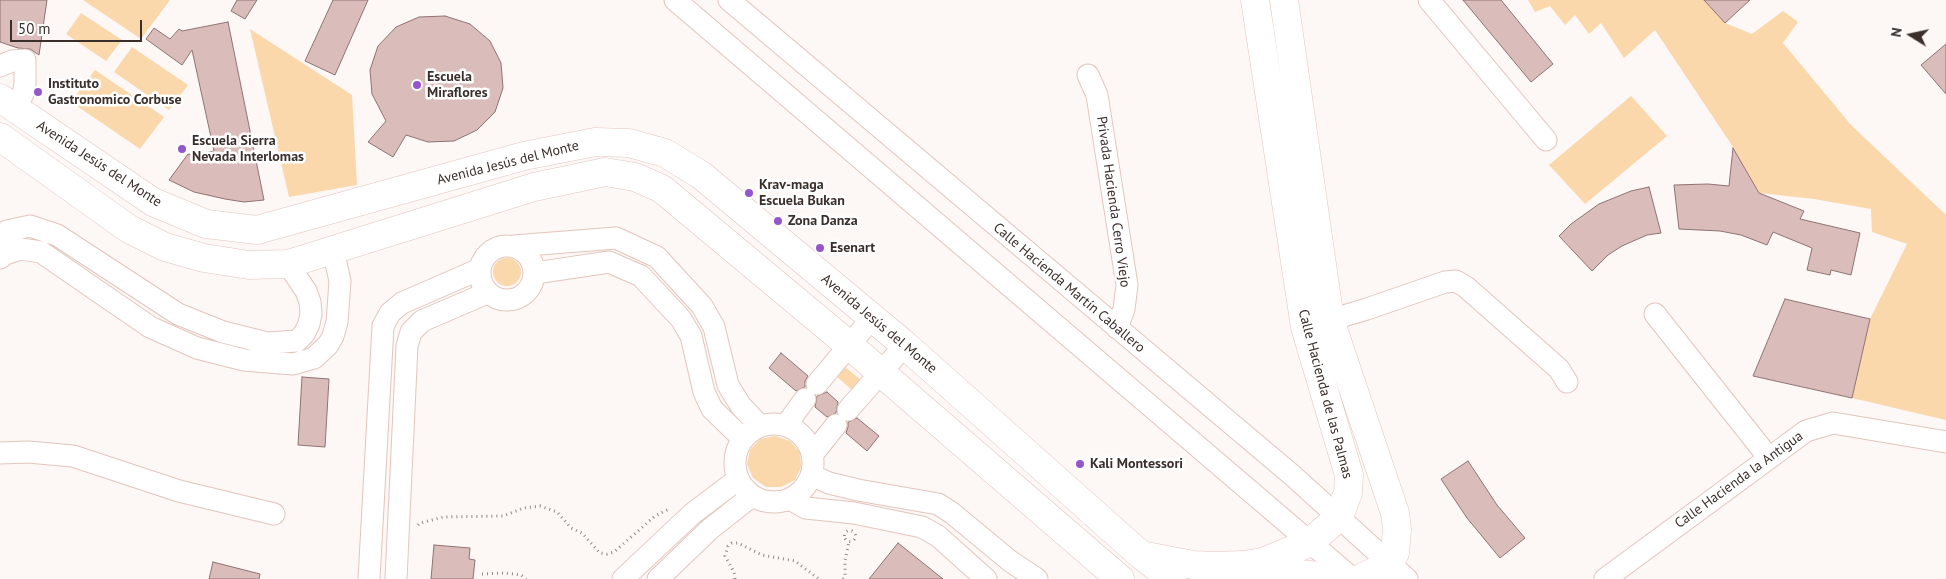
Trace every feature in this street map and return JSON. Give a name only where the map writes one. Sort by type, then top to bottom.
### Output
[{"type":"main road","name":"Calle Hacienda de las Palmas","points":[[1141,556],[1193,565],[1243,566],[1263,562],[1309,543],[1339,517],[1348,493],[1349,475],[1317,324],[1259,29],[1255,0]]},
{"type":"main road","name":"Calle Hacienda de las Palmas","points":[[1286,13],[1317,324],[1395,513],[1397,543],[1395,553],[1398,571]]},
{"type":"main road","points":[[1259,29],[1286,13]]},
{"type":"main road","name":"Avenida Jesús del Monte","points":[[7,102],[153,202],[206,224],[258,230],[524,156],[595,142],[628,142],[665,153],[701,175],[905,345],[1141,556],[1172,579]]},
{"type":"main road","points":[[0,137],[129,229],[165,247],[204,258],[249,265],[288,264],[534,187],[605,172],[635,177],[662,190],[849,345],[1120,579]]},
{"type":"main road","points":[[1359,579],[1382,568],[1398,571]]},
{"type":"main road","points":[[1221,579],[1300,574],[1345,579]]},
{"type":"street","points":[[675,0],[1352,579]]},
{"type":"street","name":"Calle Hacienda Martín Caballero","points":[[729,0],[1292,475],[1398,571]]},
{"type":"street","points":[[1429,0],[1546,140]]},
{"type":"street","points":[[0,66],[12,61],[25,60],[23,94],[7,102]]},
{"type":"street","name":"Privada Hacienda Cerro Viejo","points":[[1088,75],[1097,95],[1127,285],[1124,309],[1117,328]]},
{"type":"street","points":[[0,237],[7,231],[30,226],[57,235],[178,314],[222,332],[267,343],[297,341],[304,334],[309,324],[311,314],[310,302],[306,291],[288,264]]},
{"type":"street","points":[[514,246],[525,252],[532,262],[535,274],[530,289],[518,299],[501,300],[487,293],[480,278],[480,269],[486,255],[499,246],[616,238],[657,257],[702,306],[714,327],[728,385],[741,406],[760,426]]},
{"type":"street","points":[[0,258],[22,249],[41,252],[150,327],[190,345],[244,360],[293,364],[314,358],[325,349],[333,336],[337,322],[340,281],[334,250]]},
{"type":"street","points":[[535,274],[609,262],[641,276],[681,319],[691,336],[704,392],[712,408],[742,438]]},
{"type":"street","points":[[369,579],[383,326],[390,313],[402,303],[480,269]]},
{"type":"street","points":[[1317,324],[1445,282],[1456,281],[1466,287],[1559,369],[1567,382]]},
{"type":"street","points":[[396,579],[407,346],[411,332],[422,321],[487,293]]},
{"type":"street","points":[[1655,314],[1768,458]]},
{"type":"street","points":[[786,425],[811,391],[872,318]]},
{"type":"street","points":[[905,345],[842,418],[812,465],[803,489],[790,499],[770,503],[752,496],[737,480],[734,458],[742,438],[760,426],[773,423],[786,425],[803,436],[812,465],[829,484],[938,504],[952,513],[1010,561],[1037,579]]},
{"type":"street","name":"Calle Hacienda la Antigua","points":[[1605,579],[1806,431],[1833,424],[1946,442]]},
{"type":"street","points":[[0,453],[28,452],[73,456],[179,491],[274,514]]},
{"type":"street","points":[[623,579],[692,514],[737,480]]},
{"type":"street","points":[[658,579],[710,529],[752,496]]},
{"type":"street","points":[[790,499],[806,508],[854,513],[922,527],[938,536],[986,579]]},
{"type":"path","points":[[398,532],[413,536],[420,523],[443,517],[495,517],[524,508],[540,506],[557,512],[571,528],[582,533],[600,553],[607,554],[614,552],[655,516],[666,510],[686,509],[692,514]]},
{"type":"path","points":[[710,529],[728,546]]},
{"type":"path","points":[[843,579],[845,577],[845,561],[849,541]]},
{"type":"path","points":[[735,579],[734,572],[725,556],[728,546],[732,543],[738,543],[762,555],[795,561],[811,577],[820,579]]},
{"type":"path","points":[[482,574],[505,573],[521,576],[526,579]]},
{"type":"shaded area","points":[[83,0],[170,0],[141,39]]},
{"type":"shaded area","points":[[1528,0],[1704,0],[1725,23],[1752,34],[1783,11],[1798,22],[1783,43],[1851,125],[1946,215],[1946,420],[1852,398],[1870,319],[1907,244],[1872,232],[1871,209],[1814,199],[1759,193],[1733,147],[1655,30],[1624,58],[1601,23],[1589,34],[1575,15],[1565,25],[1550,6],[1535,12]]},
{"type":"shaded area","points":[[81,13],[122,40],[106,61],[66,34]]},
{"type":"shaded area","points":[[250,29],[352,95],[357,185],[289,197]]},
{"type":"shaded area","points":[[132,47],[188,85],[169,110],[114,72]]},
{"type":"shaded area","points":[[95,70],[164,117],[140,149],[71,102]]},
{"type":"shaded area","points":[[1631,96],[1667,136],[1585,204],[1549,165]]},
{"type":"shaded area","points":[[507,258],[517,262],[521,272],[517,282],[507,286],[497,282],[493,272],[497,262]]},
{"type":"shaded area","points":[[844,366],[861,380],[852,390],[836,376]]},
{"type":"shaded area","points":[[775,436],[790,441],[800,452],[801,467],[795,480],[781,487],[766,487],[753,478],[747,464],[750,450],[760,439]]},
{"type":"building","points":[[0,0],[47,0],[39,55],[30,49],[18,48],[0,42]]},
{"type":"building","points":[[237,0],[257,0],[245,19],[231,11]]},
{"type":"building","points":[[333,0],[368,0],[335,75],[305,61]]},
{"type":"building","points":[[1463,0],[1501,0],[1553,64],[1531,82]]},
{"type":"building","points":[[1704,0],[1750,0],[1725,23]]},
{"type":"building","points":[[445,16],[470,24],[490,41],[501,63],[503,88],[495,112],[477,130],[454,141],[428,142],[406,135],[393,157],[368,142],[386,121],[372,94],[370,70],[378,46],[396,27],[419,17]]},
{"type":"building","points":[[228,22],[264,200],[244,202],[225,199],[194,192],[169,180],[188,154],[195,155],[214,151],[192,50],[182,65],[146,39],[154,28],[170,39],[179,29],[182,31]]},
{"type":"building","points":[[1946,44],[1946,94],[1921,65]]},
{"type":"building","points":[[1733,148],[1759,193],[1804,211],[1800,219],[1860,233],[1851,275],[1831,270],[1830,275],[1807,270],[1812,248],[1773,232],[1767,245],[1741,235],[1720,231],[1679,229],[1674,185],[1708,184],[1729,186]]},
{"type":"building","points":[[1649,187],[1661,233],[1647,235],[1622,246],[1608,255],[1592,271],[1559,236],[1571,224],[1599,204],[1631,191]]},
{"type":"building","points":[[1785,299],[1870,319],[1852,398],[1753,376]]},
{"type":"building","points":[[781,353],[808,376],[805,381],[805,387],[796,391],[769,368]]},
{"type":"building","points":[[302,377],[329,379],[325,447],[298,445]]},
{"type":"building","points":[[827,392],[838,402],[836,413],[827,417],[815,407],[817,396]]},
{"type":"building","points":[[857,418],[879,436],[867,451],[846,433],[848,422]]},
{"type":"building","points":[[1468,461],[1497,505],[1525,538],[1500,558],[1467,518],[1441,479]]},
{"type":"building","points":[[898,543],[943,579],[869,579]]},
{"type":"building","points":[[434,545],[470,548],[469,559],[475,560],[473,579],[431,579]]},
{"type":"building","points":[[213,562],[260,574],[259,579],[209,579]]},
{"type":"place","name":"Escuela Miraflores","points":[[417,85]]},
{"type":"place","name":"Instituto Gastronomico Corbuse","points":[[38,92]]},
{"type":"place","name":"Escuela Sierra Nevada Interlomas","points":[[182,149]]},
{"type":"place","name":"Krav-maga Escuela Bukan","points":[[749,193]]},
{"type":"place","name":"Zona Danza","points":[[778,221]]},
{"type":"place","name":"Esenart","points":[[820,248]]},
{"type":"place","name":"Kali Montessori","points":[[1080,464]]}]
